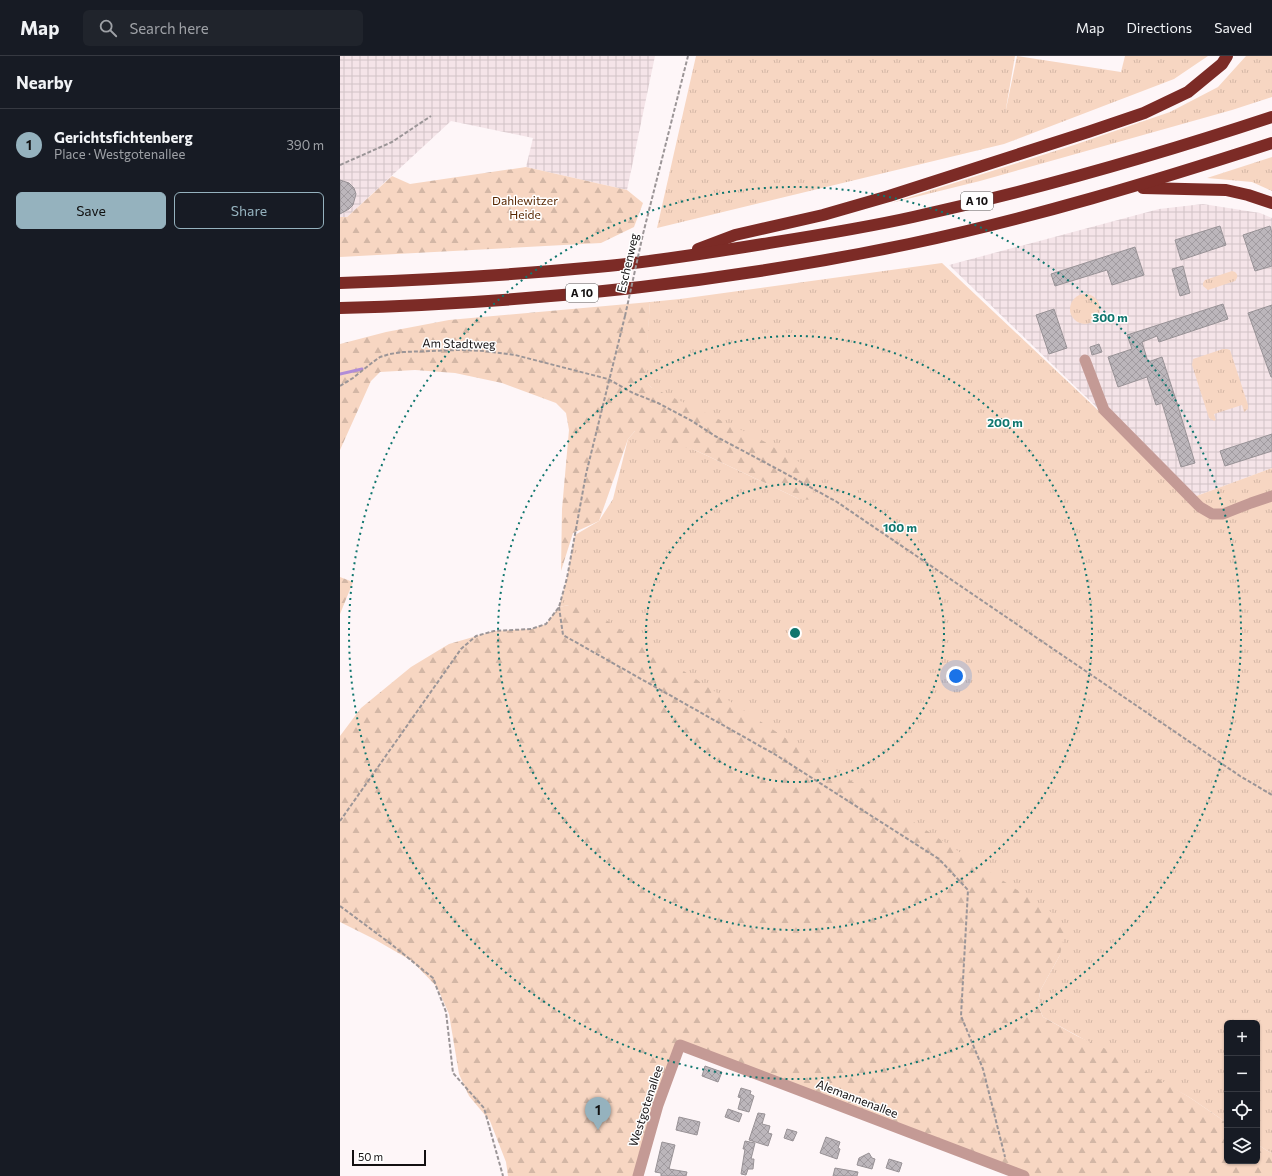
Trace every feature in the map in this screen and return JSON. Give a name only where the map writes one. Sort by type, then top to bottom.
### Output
[{"type":"highway","points":[[676,258],[735,235],[823,215],[889,196],[1144,113],[1188,92],[1222,64],[1227,56]]},
{"type":"highway","name":"A 10","points":[[340,283],[436,279],[598,267],[676,258],[834,233],[912,217],[1068,179],[1272,117]]},
{"type":"highway","name":"A 10","points":[[340,308],[519,299],[633,288],[751,273],[821,261],[909,244],[987,226],[1134,187],[1272,144]]},
{"type":"highway","points":[[1134,187],[1226,190],[1272,203]]},
{"type":"street","points":[[1084,360],[1104,410],[1200,507],[1212,514],[1223,514],[1272,496]]},
{"type":"street","name":"Alemannenallee","points":[[680,1045],[1007,1173],[1024,1176]]},
{"type":"street","name":"Westgotenallee","points":[[638,1176],[658,1105],[680,1045]]},
{"type":"path","name":"Eschenweg","points":[[559,607],[567,578],[586,474],[608,379],[625,316],[643,234],[688,56]]},
{"type":"path","points":[[340,165],[392,142],[431,116]]},
{"type":"path","name":"Am Stadtweg","points":[[340,386],[380,357],[403,352],[459,350],[484,351],[515,356],[608,379],[633,393],[658,403],[692,421],[715,436],[837,502],[1240,776],[1272,794]]},
{"type":"path","points":[[340,821],[461,649],[476,636],[494,631],[531,629],[546,624],[559,607]]},
{"type":"path","points":[[559,607],[563,635],[776,755],[939,859],[968,890],[961,1016],[983,1069],[1007,1173]]},
{"type":"path","points":[[340,906],[433,978],[446,1012],[453,1073],[484,1108],[503,1176]]},
{"type":"shaded area","points":[[340,56],[655,56],[627,190],[526,167],[533,138],[451,121],[347,217],[340,217]]},
{"type":"shaded area","points":[[1203,204],[1260,213],[1272,218],[1272,468],[1191,498],[949,265],[1159,209]]},
{"type":"green space","points":[[696,56],[1015,56],[1005,114],[1017,56],[1121,72],[1125,56],[1208,56],[1174,79],[1004,144],[657,228]]},
{"type":"green space","points":[[1246,56],[1272,56],[1272,97],[1232,110],[980,181],[891,203],[1074,145],[1170,112],[1218,87]]},
{"type":"green space","points":[[1272,157],[1272,191],[1252,182],[1207,178]]},
{"type":"green space","name":"Dahlewitzer Heide","points":[[526,167],[627,190],[643,203],[634,227],[601,243],[340,257],[340,217],[347,217],[392,176],[410,184]]},
{"type":"green space","points":[[942,263],[1191,498],[1272,468],[1272,1153],[1260,1146],[1260,1020],[1224,1020],[1224,1121],[1189,1097],[1043,1017],[1038,1005],[1040,991],[1060,955],[569,605],[559,607],[567,578],[575,535],[599,521],[613,499],[628,439],[635,431],[643,430],[697,451],[799,499],[651,387],[644,380],[650,302]]},
{"type":"green space","points":[[1232,271],[1237,275],[1235,281],[1208,290],[1203,286],[1205,280]]},
{"type":"green space","points":[[1085,294],[1096,298],[1100,309],[1096,320],[1085,324],[1074,320],[1070,309],[1074,298]]},
{"type":"green space","points":[[650,302],[645,380],[651,387],[758,438],[806,466],[814,478],[812,500],[799,499],[697,451],[635,431],[628,439],[599,521],[573,533],[561,571],[562,509],[569,430],[566,413],[556,403],[502,383],[455,373],[415,370],[380,372],[371,381],[340,450],[340,344],[386,332],[449,320]]},
{"type":"green space","points":[[1223,349],[1230,350],[1248,409],[1244,412],[1242,405],[1214,414],[1216,420],[1214,421],[1209,418],[1192,365],[1193,359]]},
{"type":"green space","points":[[340,577],[353,582],[340,614]]},
{"type":"green space","points":[[583,605],[1054,914],[1064,926],[1064,936],[1060,955],[1040,991],[1038,1005],[1043,1017],[1077,1036],[1115,1053],[1189,1097],[1224,1121],[1224,1164],[1260,1164],[1260,1146],[1272,1153],[1272,1176],[1024,1176],[681,1045],[638,1176],[508,1176],[506,1162],[490,1121],[469,1096],[459,1074],[449,1014],[437,987],[412,961],[374,939],[340,922],[340,736],[361,708],[411,667],[449,644],[494,631],[531,629],[546,624],[559,607]]},
{"type":"building","points":[[340,180],[349,183],[354,188],[356,194],[353,205],[340,214]]},
{"type":"building","points":[[1220,226],[1226,245],[1181,260],[1175,240]]},
{"type":"building","points":[[1270,226],[1272,233],[1272,266],[1255,271],[1243,235]]},
{"type":"building","points":[[1135,247],[1144,275],[1112,285],[1107,270],[1055,286],[1051,274]]},
{"type":"building","points":[[1183,266],[1190,293],[1180,296],[1172,269]]},
{"type":"building","points":[[1223,304],[1228,319],[1159,342],[1157,336],[1142,342],[1148,362],[1162,357],[1177,403],[1195,463],[1181,467],[1162,403],[1156,405],[1147,377],[1118,387],[1108,357],[1132,349],[1127,335]]},
{"type":"building","points":[[1272,305],[1272,377],[1271,377],[1248,313]]},
{"type":"building","points":[[1054,309],[1067,348],[1049,354],[1036,315]]},
{"type":"building","points":[[1099,344],[1102,352],[1092,355],[1090,347]]},
{"type":"building","points":[[1272,434],[1272,451],[1225,466],[1220,451]]},
{"type":"building","points":[[705,1066],[722,1072],[718,1082],[702,1076]]},
{"type":"building","points":[[741,1088],[751,1091],[750,1094],[754,1096],[749,1112],[738,1109],[741,1098],[738,1097]]},
{"type":"building","points":[[728,1109],[742,1114],[739,1122],[725,1117]]},
{"type":"building","points":[[758,1113],[765,1114],[762,1124],[770,1126],[768,1133],[772,1134],[768,1146],[749,1140]]},
{"type":"building","points":[[679,1117],[700,1122],[697,1135],[676,1130]]},
{"type":"building","points":[[787,1129],[797,1132],[793,1141],[784,1138]]},
{"type":"building","points":[[826,1137],[840,1142],[838,1148],[840,1149],[837,1159],[820,1153]]},
{"type":"building","points":[[745,1141],[755,1143],[751,1159],[754,1159],[753,1169],[748,1169],[746,1175],[741,1174]]},
{"type":"building","points":[[662,1142],[675,1145],[669,1169],[687,1172],[686,1176],[661,1176],[661,1173],[655,1172]]},
{"type":"building","points":[[869,1153],[872,1158],[875,1159],[872,1169],[857,1165],[859,1158]]},
{"type":"building","points":[[889,1159],[902,1163],[899,1172],[886,1168]]},
{"type":"building","points":[[835,1168],[858,1172],[857,1176],[833,1176]]},
{"type":"waterway","points":[[340,374],[362,369]]},
{"type":"place","name":"Gerichtsfichtenberg","points":[[598,1130]]}]
